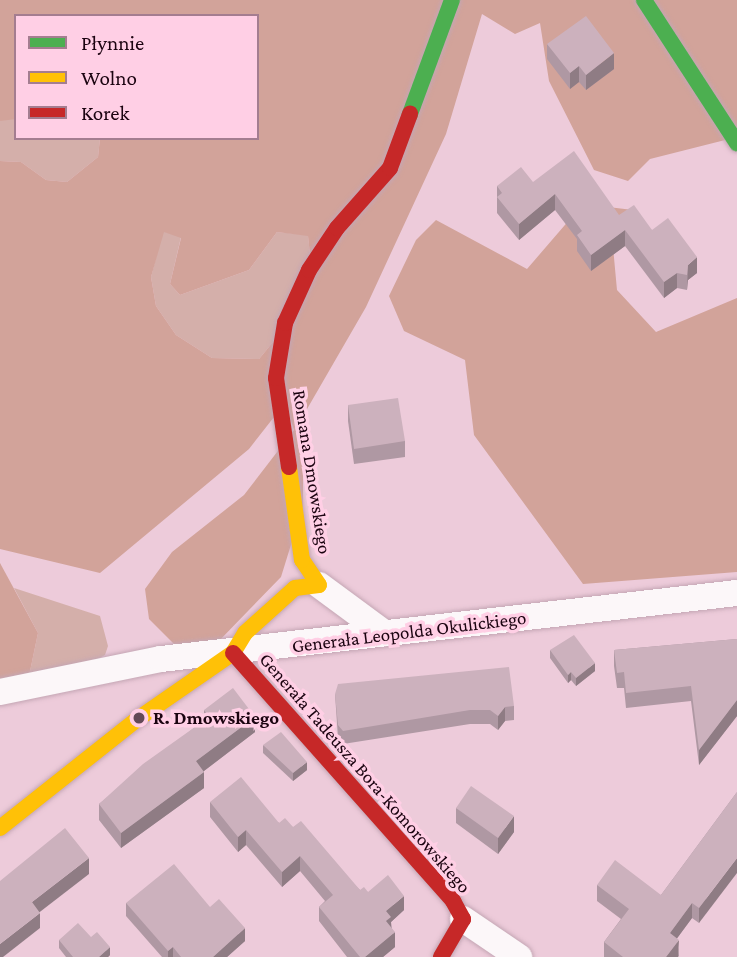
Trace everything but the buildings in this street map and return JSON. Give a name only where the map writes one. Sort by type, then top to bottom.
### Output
[{"type":"street","name":"Romana Dmowskiego","points":[[319,585],[302,560],[276,378],[285,323],[316,259],[390,168],[452,0]]},
{"type":"street","points":[[644,0],[737,143]]},
{"type":"street","points":[[0,828],[139,718],[233,653],[245,633],[295,588],[319,585],[384,633]]},
{"type":"street","name":"Generała Leopolda Okulickiego","points":[[0,692],[116,666],[737,593]]},
{"type":"street","name":"Generała Tadeusza Bora-Komorowskiego","points":[[233,653],[453,901],[463,919],[441,957]]},
{"type":"street","points":[[463,919],[519,957]]},
{"type":"shaded area","points":[[0,0],[737,0],[737,137],[650,159],[628,181],[594,170],[549,81],[540,23],[515,34],[482,14],[446,134],[366,307],[303,416],[303,506],[281,577],[217,643],[174,644],[149,619],[145,589],[172,552],[244,495],[294,430],[285,403],[249,449],[100,573],[0,549],[0,161],[21,162],[46,180],[67,182],[98,157],[100,140],[259,140],[259,14],[14,14],[14,119],[0,121]],"holes":[[[164,232],[181,238],[170,284],[180,295],[249,270],[277,232],[308,236],[310,255],[273,342],[259,359],[212,358],[176,335],[156,306],[151,277]]]},
{"type":"shaded area","points":[[4,118],[14,119],[14,140],[100,140],[98,157],[67,182],[46,180],[21,162],[0,161],[0,121]]},
{"type":"shaded area","points":[[583,204],[633,210],[613,247],[617,290],[656,332],[737,298],[737,572],[583,584],[474,435],[465,360],[404,331],[389,296],[416,240],[436,220],[527,269]]},
{"type":"shaded area","points":[[163,231],[181,237],[170,284],[180,295],[249,270],[277,232],[308,235],[310,255],[273,342],[259,359],[212,358],[176,335],[156,306],[151,277]]},
{"type":"shaded area","points":[[0,563],[38,633],[29,676],[0,682]]},
{"type":"shaded area","points":[[14,588],[100,616],[108,646],[105,655],[88,664],[29,676],[38,633]]},
{"type":"traffic: fast","points":[[410,114],[452,0]]},
{"type":"traffic: fast","points":[[644,0],[737,143]]},
{"type":"traffic: slow","points":[[0,828],[139,718],[233,653],[245,633],[295,588],[319,585],[302,560],[289,467]]},
{"type":"traffic: jam","points":[[289,467],[276,378],[285,323],[309,270],[337,228],[390,168],[410,114]]},
{"type":"traffic: jam","points":[[233,653],[453,901],[463,919],[441,957]]},
{"type":"place","name":"R. Dmowskiego","points":[[139,718]]}]
